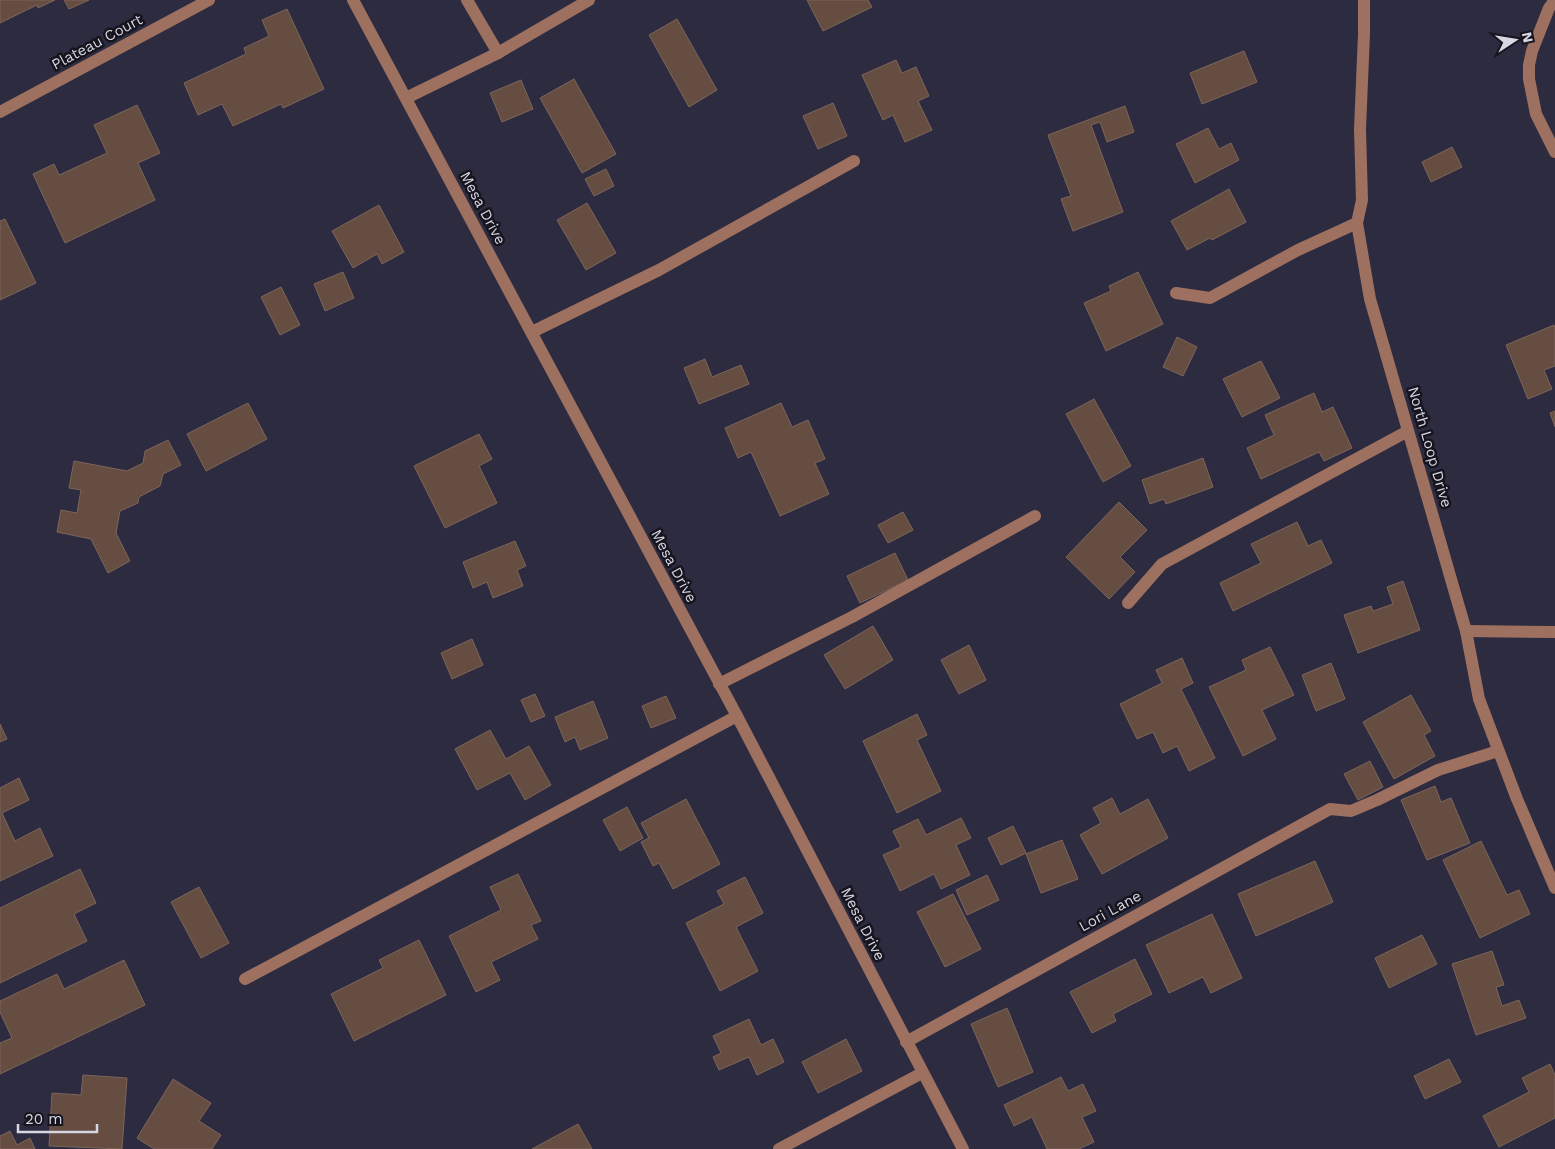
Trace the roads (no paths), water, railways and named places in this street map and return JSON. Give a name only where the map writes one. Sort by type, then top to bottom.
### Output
[{"type":"street","name":"Plateau Court","points":[[0,112],[209,0]]},
{"type":"street","name":"Mesa Drive","points":[[353,0],[736,716],[963,1149]]},
{"type":"street","points":[[468,0],[498,53]]},
{"type":"street","points":[[406,98],[498,53],[589,0]]},
{"type":"street","name":"North Loop Drive","points":[[1364,0],[1360,129],[1362,200],[1356,222],[1370,299],[1466,631],[1479,699],[1517,799],[1555,888]]},
{"type":"street","points":[[1555,0],[1549,8],[1532,51],[1529,79],[1536,114],[1555,152]]},
{"type":"street","points":[[532,332],[659,270],[854,162]]},
{"type":"street","points":[[1176,293],[1210,298],[1298,250],[1356,222]]},
{"type":"street","points":[[1128,603],[1162,564],[1408,431]]},
{"type":"street","points":[[719,684],[852,617],[1035,516]]},
{"type":"street","points":[[1466,631],[1555,632]]},
{"type":"street","points":[[245,979],[736,716]]},
{"type":"street","name":"Lori Lane","points":[[906,1042],[1330,809],[1352,811],[1438,770],[1498,751]]},
{"type":"street","points":[[779,1149],[922,1073]]}]
